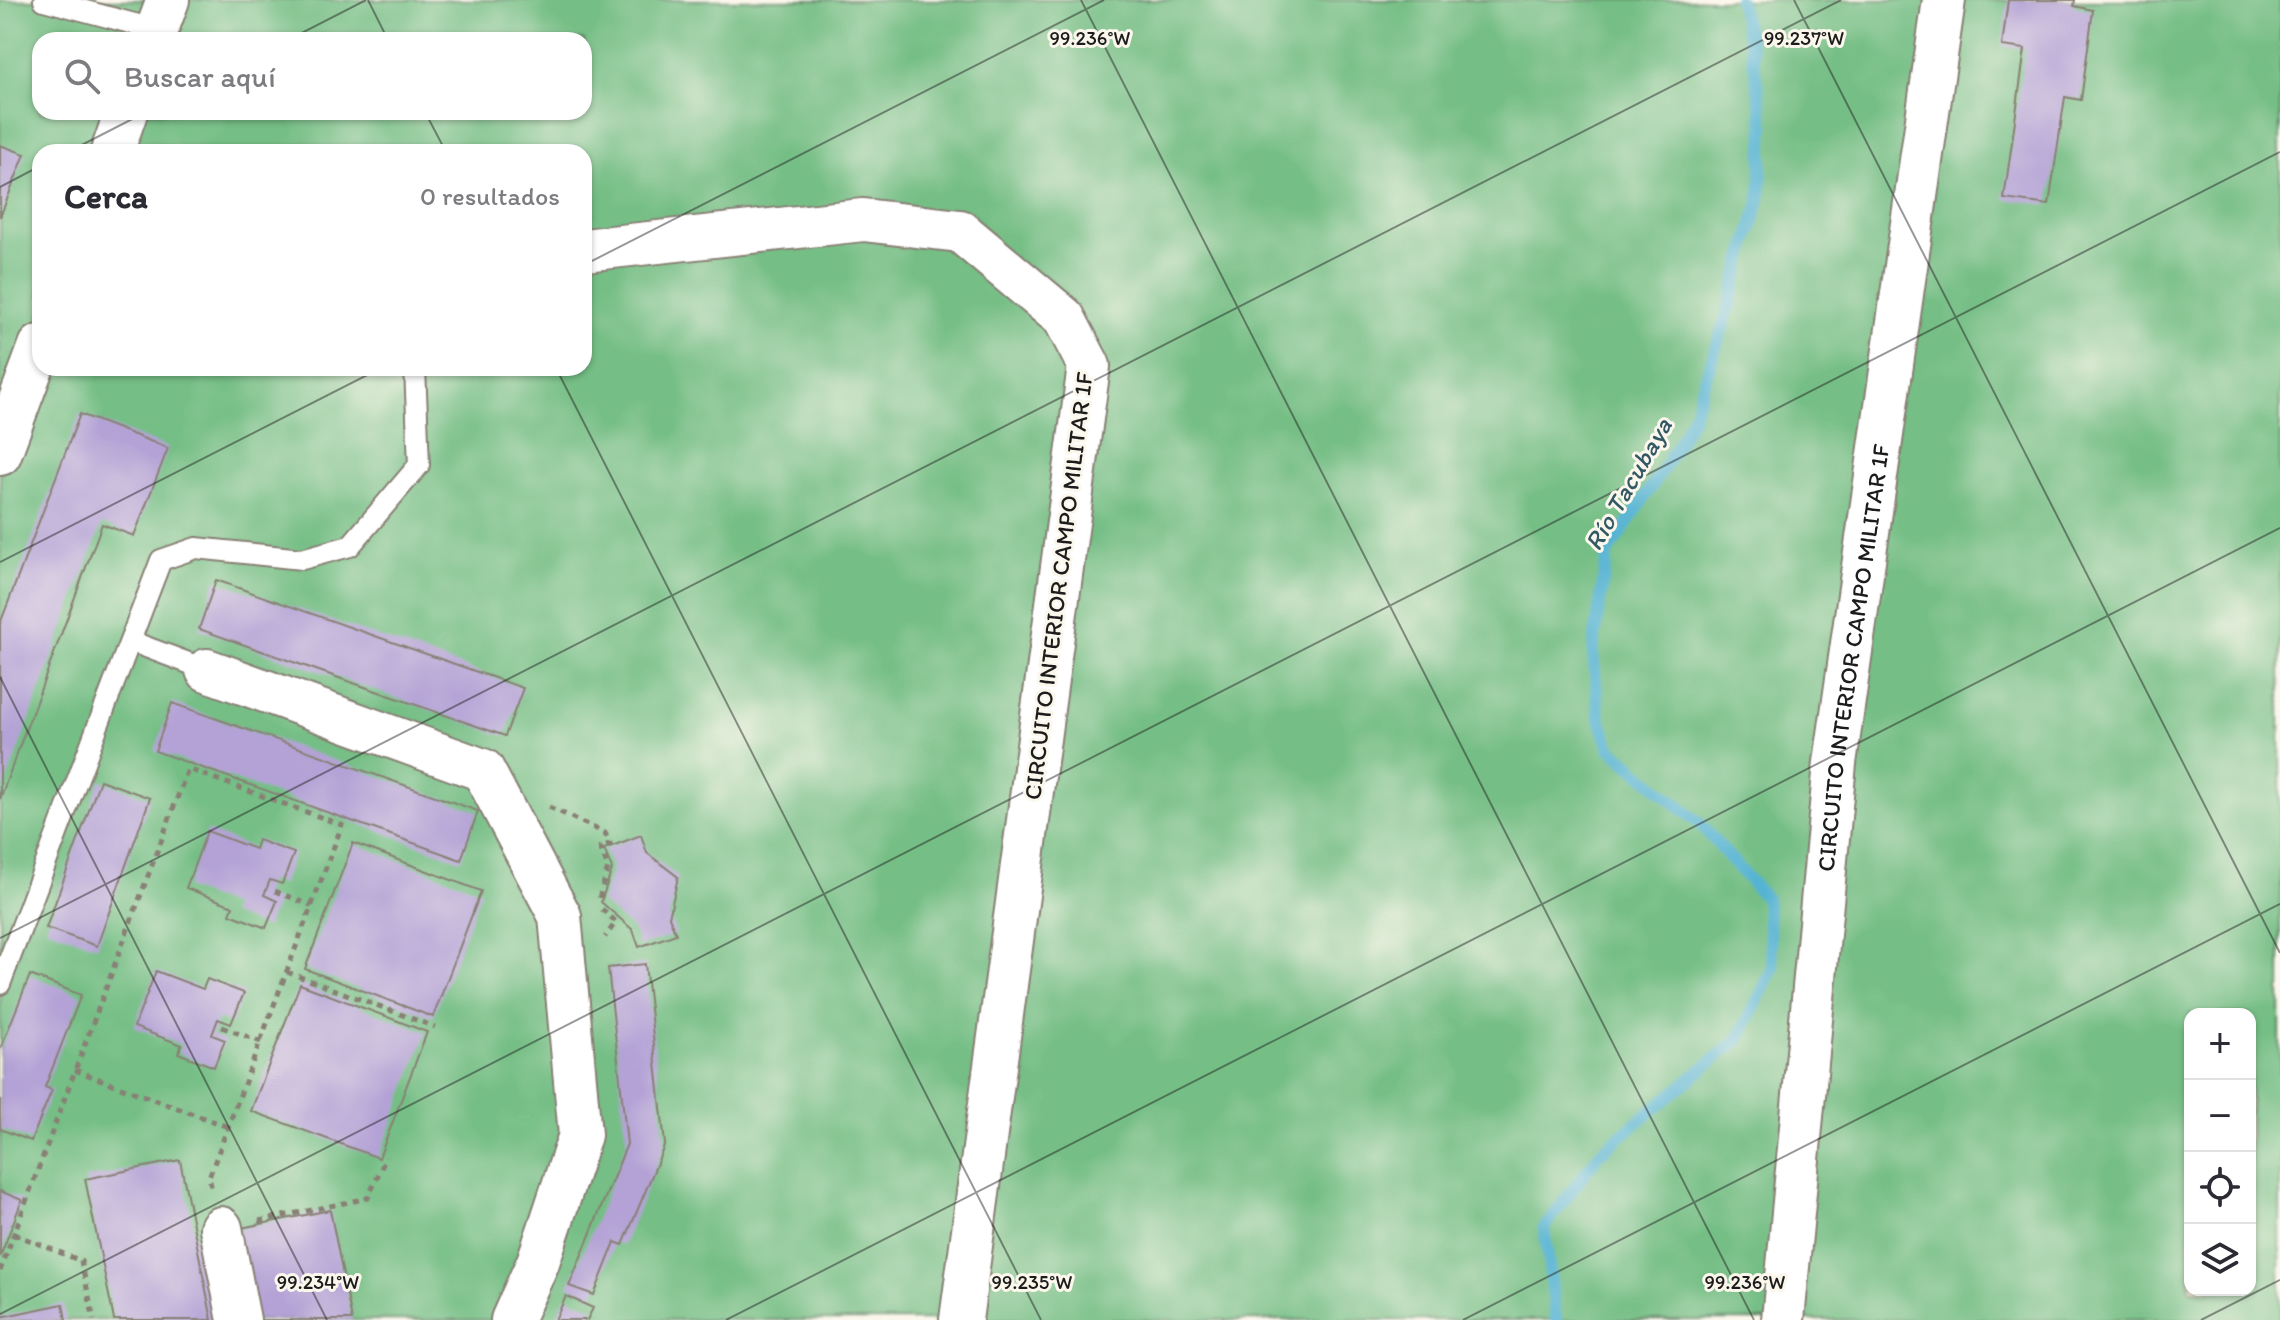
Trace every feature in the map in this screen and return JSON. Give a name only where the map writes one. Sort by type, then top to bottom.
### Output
[{"type":"street","name":"CIRCUITO INTERIOR CAMPO MILITAR 1F","points":[[1783,1320],[1835,763],[1944,0]]},
{"type":"street","points":[[115,144],[123,120]]},
{"type":"street","name":"CIRCUITO INTERIOR CAMPO MILITAR 1F","points":[[592,249],[863,220],[960,231],[1064,318],[1089,366],[961,1320]]},
{"type":"street","points":[[0,454],[32,368]]},
{"type":"street","points":[[207,670],[483,770],[560,916],[580,1135],[538,1262],[512,1320]]},
{"type":"street","points":[[221,1228],[239,1320]]},
{"type":"lane","points":[[44,0],[159,23]]},
{"type":"lane","points":[[0,984],[161,560],[196,548],[302,559],[350,546],[419,465],[415,376]]},
{"type":"lane","points":[[130,641],[207,670]]},
{"type":"path","points":[[0,1271],[188,769],[342,825],[209,1177],[221,1228],[368,1198],[386,1157]]},
{"type":"path","points":[[537,810],[546,805],[605,833],[610,844],[600,847],[608,868],[597,905],[616,922],[600,944]]},
{"type":"path","points":[[275,891],[312,906]]},
{"type":"path","points":[[287,972],[435,1027]]},
{"type":"path","points":[[222,1027],[261,1042]]},
{"type":"path","points":[[75,1070],[228,1127]]},
{"type":"path","points":[[14,1234],[81,1261],[94,1320]]},
{"type":"green space","points":[[0,0],[2280,0],[2280,1320],[0,1320]]},
{"type":"building","points":[[2008,0],[2075,0],[2074,6],[2093,10],[2081,100],[2065,97],[2049,205],[2004,199],[2025,49],[2002,46]]},
{"type":"building","points":[[0,145],[25,154],[0,217]]},
{"type":"building","points":[[80,414],[168,448],[134,536],[102,524],[0,799],[0,624]]},
{"type":"building","points":[[216,580],[523,688],[505,736],[199,629]]},
{"type":"building","points":[[172,703],[478,811],[461,860],[155,751]]},
{"type":"building","points":[[100,780],[150,798],[97,946],[46,928]]},
{"type":"building","points":[[207,831],[255,849],[258,840],[294,853],[282,884],[270,880],[264,895],[277,901],[266,928],[230,914],[233,906],[186,888]]},
{"type":"building","points":[[641,835],[647,853],[678,877],[669,917],[676,934],[639,947],[633,930],[601,902],[612,869],[604,849]]},
{"type":"building","points":[[353,843],[481,891],[433,1017],[305,969]]},
{"type":"building","points":[[645,964],[665,1144],[623,1245],[615,1242],[594,1295],[569,1286],[627,1144],[608,968]]},
{"type":"building","points":[[156,971],[203,989],[207,979],[244,993],[231,1024],[218,1019],[212,1035],[225,1040],[214,1067],[178,1053],[182,1045],[134,1027]]},
{"type":"building","points":[[30,975],[81,995],[45,1087],[52,1090],[31,1141],[0,1129],[0,1050]]},
{"type":"building","points":[[300,984],[427,1032],[379,1158],[251,1111]]},
{"type":"building","points":[[180,1160],[212,1320],[114,1320],[85,1179]]},
{"type":"building","points":[[0,1191],[22,1200],[0,1257]]},
{"type":"building","points":[[330,1210],[352,1320],[254,1320],[236,1229]]},
{"type":"building","points":[[566,1296],[593,1308],[587,1320],[555,1320]]},
{"type":"building","points":[[63,1304],[66,1320],[0,1320],[0,1317]]},
{"type":"waterway","name":"Río Tacubaya","points":[[1556,1320],[1544,1228],[1600,1153],[1739,1039],[1773,968],[1766,899],[1700,824],[1610,748],[1599,716],[1593,652],[1607,554],[1662,471],[1692,418],[1726,318],[1760,199],[1764,127],[1752,52],[1739,0]]}]
